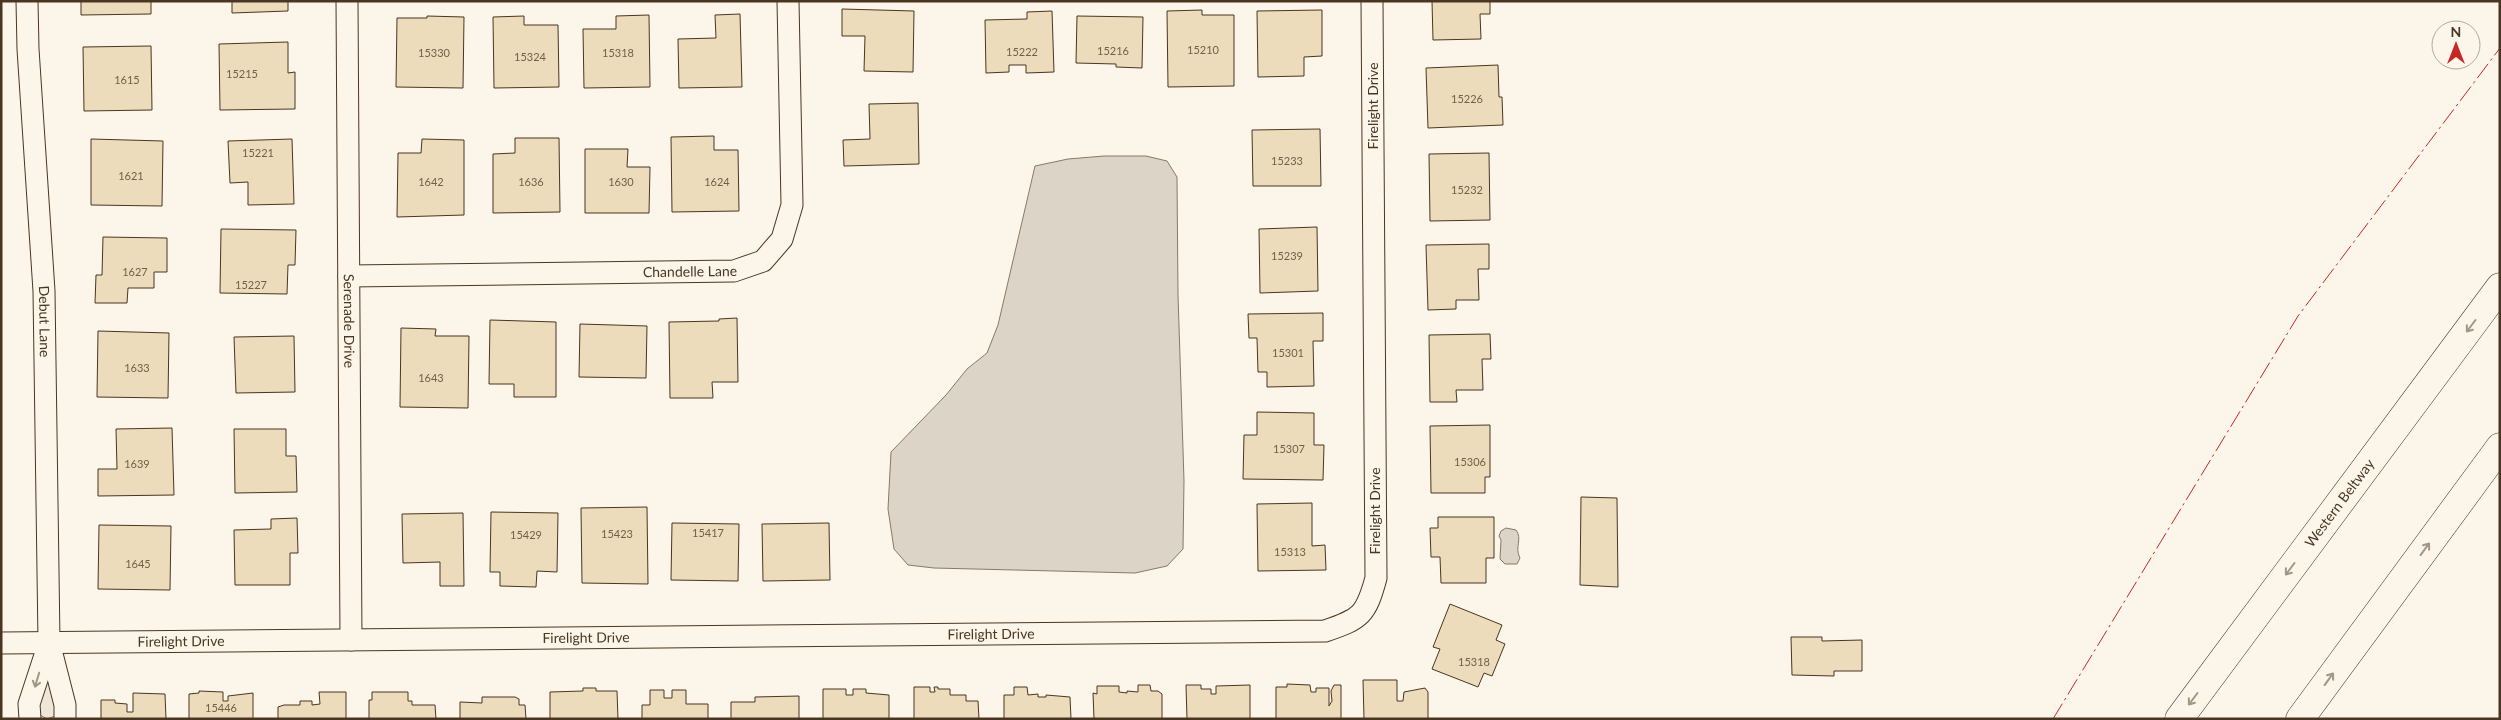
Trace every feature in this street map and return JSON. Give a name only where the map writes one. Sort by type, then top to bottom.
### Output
[{"type":"highway","name":"Western Beltway","points":[[2178,719],[2500,287]]},
{"type":"highway","points":[[2300,719],[2500,447]]},
{"type":"street","name":"Debut Lane","points":[[27,1],[28,49],[44,291],[49,642],[65,705],[65,719]]},
{"type":"street","name":"Serenade Drive","points":[[347,1],[351,640]]},
{"type":"street","name":"Chandelle Lane","points":[[349,276],[734,271],[762,261],[782,239],[792,204],[788,1]]},
{"type":"street","name":"Firelight Drive","points":[[1,643],[1325,631],[1350,623],[1368,605],[1376,578],[1372,1]]},
{"type":"street","name":"Debut Lane","points":[[30,719],[29,704],[49,642]]},
{"type":"shaded area","points":[[1104,156],[1146,156],[1167,161],[1177,177],[1178,295],[1184,481],[1183,549],[1167,566],[1135,573],[934,568],[908,565],[894,549],[888,509],[891,452],[946,395],[967,369],[987,353],[998,325],[1035,166],[1068,159]]},
{"type":"shaded area","points":[[1506,528],[1516,530],[1518,533],[1518,554],[1520,558],[1517,564],[1505,564],[1500,559],[1501,540],[1499,536],[1501,531]]},
{"type":"shaded area","points":[[54,675],[55,716],[47,719],[40,715],[38,687]]},
{"type":"building","points":[[81,1],[151,1],[151,14],[81,15]]},
{"type":"building","points":[[232,1],[288,1],[288,11],[232,13]]},
{"type":"building","points":[[1432,1],[1490,1],[1490,14],[1480,14],[1481,39],[1433,40]]},
{"type":"building","points":[[842,9],[914,11],[913,72],[864,71],[865,36],[842,36]]},
{"type":"building","points":[[1202,10],[1202,15],[1234,15],[1234,86],[1168,87],[1167,11]]},
{"type":"building","points":[[1322,10],[1322,56],[1304,57],[1304,76],[1258,77],[1257,11]]},
{"type":"building","points":[[1052,11],[1054,72],[1026,73],[1026,65],[1009,65],[1009,72],[986,73],[985,20],[1027,19],[1027,12]]},
{"type":"building","points":[[740,14],[742,87],[679,88],[678,39],[716,38],[715,15]]},
{"type":"building","points":[[649,15],[650,87],[584,88],[583,29],[616,29],[616,16]]},
{"type":"building","points":[[427,16],[464,17],[463,88],[396,87],[397,18],[427,18]]},
{"type":"building","points":[[524,16],[524,25],[558,25],[559,87],[494,88],[493,17]]},
{"type":"building","points":[[1077,16],[1143,17],[1142,68],[1116,67],[1116,64],[1076,63]]},
{"type":"building","points":[[288,42],[288,73],[295,72],[295,109],[220,110],[219,44]]},
{"type":"building","points":[[151,46],[152,110],[84,111],[83,47]]},
{"type":"building","points":[[1498,65],[1499,97],[1502,97],[1503,125],[1428,128],[1426,68]]},
{"type":"building","points":[[918,103],[919,164],[844,166],[843,140],[870,139],[869,104]]},
{"type":"building","points":[[1320,129],[1321,186],[1253,186],[1252,130]]},
{"type":"building","points":[[714,136],[714,150],[738,150],[739,211],[672,212],[671,137]]},
{"type":"building","points":[[515,138],[559,138],[560,212],[493,213],[493,154],[515,153]]},
{"type":"building","points":[[91,139],[163,141],[162,206],[91,205]]},
{"type":"building","points":[[292,139],[294,204],[248,205],[248,182],[230,183],[228,141]]},
{"type":"building","points":[[422,139],[464,140],[464,215],[397,217],[398,153],[421,153]]},
{"type":"building","points":[[585,149],[628,149],[627,167],[650,167],[649,213],[585,213]]},
{"type":"building","points":[[1489,153],[1490,220],[1430,221],[1429,154]]},
{"type":"building","points":[[1317,227],[1318,291],[1260,293],[1259,229]]},
{"type":"building","points":[[221,229],[296,230],[295,265],[288,265],[287,294],[220,293]]},
{"type":"building","points":[[103,237],[167,238],[167,272],[154,272],[154,288],[128,288],[127,303],[95,303],[96,275],[102,275]]},
{"type":"building","points":[[1489,244],[1489,269],[1478,269],[1479,300],[1456,300],[1456,309],[1428,310],[1426,245]]},
{"type":"building","points":[[1323,313],[1323,341],[1313,341],[1314,386],[1267,387],[1267,372],[1258,372],[1257,338],[1249,338],[1248,314]]},
{"type":"building","points":[[737,318],[738,382],[712,382],[713,398],[670,398],[669,322],[719,321],[719,319]]},
{"type":"building","points":[[490,320],[556,322],[556,397],[514,397],[514,384],[489,384]]},
{"type":"building","points":[[580,324],[647,326],[646,378],[579,377]]},
{"type":"building","points":[[401,328],[436,329],[435,336],[469,336],[468,408],[400,407]]},
{"type":"building","points":[[98,331],[169,333],[168,398],[97,397]]},
{"type":"building","points":[[1490,334],[1491,359],[1482,359],[1483,390],[1456,390],[1457,402],[1430,402],[1429,335]]},
{"type":"building","points":[[294,336],[295,392],[236,393],[234,337]]},
{"type":"building","points":[[1257,412],[1314,413],[1314,445],[1324,445],[1323,480],[1243,479],[1244,435],[1257,435]]},
{"type":"building","points":[[1490,425],[1490,477],[1485,477],[1485,493],[1431,493],[1430,426]]},
{"type":"building","points":[[172,428],[174,495],[98,496],[98,469],[117,469],[116,429]]},
{"type":"building","points":[[234,429],[286,429],[286,456],[296,456],[297,492],[235,493]]},
{"type":"building","points":[[1581,497],[1617,498],[1618,587],[1580,585]]},
{"type":"building","points":[[1312,503],[1312,546],[1325,545],[1326,570],[1258,571],[1257,504]]},
{"type":"building","points":[[647,507],[648,584],[582,583],[581,508]]},
{"type":"building","points":[[491,512],[558,513],[557,572],[537,571],[536,587],[500,586],[500,572],[490,572]]},
{"type":"building","points":[[463,513],[464,586],[440,586],[440,562],[403,563],[402,514]]},
{"type":"building","points":[[1438,517],[1494,517],[1494,558],[1486,558],[1486,583],[1441,583],[1440,557],[1431,557],[1430,528],[1438,528]]},
{"type":"building","points":[[297,518],[298,553],[290,553],[290,585],[235,585],[234,530],[271,529],[271,519]]},
{"type":"building","points":[[672,523],[739,524],[738,581],[671,580]]},
{"type":"building","points":[[829,523],[830,580],[763,581],[762,524]]},
{"type":"building","points":[[99,525],[171,526],[170,590],[98,589]]},
{"type":"building","points":[[1450,604],[1502,625],[1496,640],[1505,644],[1492,676],[1484,673],[1478,687],[1432,669],[1440,649],[1433,647]]},
{"type":"building","points":[[1791,637],[1822,637],[1822,641],[1862,640],[1862,671],[1834,671],[1834,676],[1792,675]]},
{"type":"building","points":[[1363,680],[1397,680],[1397,701],[1403,701],[1404,692],[1425,688],[1428,692],[1428,719],[1364,719]]},
{"type":"building","points":[[1287,684],[1310,685],[1311,692],[1316,692],[1316,688],[1329,688],[1329,706],[1332,701],[1331,691],[1334,685],[1341,685],[1341,719],[1276,719],[1276,687],[1287,687]]},
{"type":"building","points":[[1138,685],[1150,685],[1151,691],[1158,691],[1162,694],[1162,719],[1094,719],[1093,693],[1097,694],[1097,686],[1119,686],[1119,692],[1127,693],[1127,691],[1138,692]]},
{"type":"building","points":[[1186,685],[1201,685],[1201,689],[1211,689],[1211,694],[1216,694],[1216,686],[1250,685],[1250,719],[1187,719]]},
{"type":"building","points":[[914,687],[930,687],[930,692],[935,692],[934,687],[938,687],[938,689],[950,689],[950,695],[966,695],[966,701],[978,701],[979,719],[914,719]]},
{"type":"building","points":[[1014,687],[1027,687],[1028,695],[1038,694],[1038,697],[1046,697],[1046,695],[1070,697],[1071,719],[1004,719],[1004,695],[1014,695]]},
{"type":"building","points":[[583,688],[596,688],[596,691],[617,691],[618,719],[550,719],[550,692],[583,691]]},
{"type":"building","points":[[823,689],[846,689],[846,695],[853,695],[853,689],[866,689],[866,693],[889,695],[889,719],[823,719]]},
{"type":"building","points":[[650,690],[664,690],[664,698],[672,698],[672,690],[686,690],[686,704],[708,704],[708,719],[642,719],[642,705],[650,705]]},
{"type":"building","points":[[199,691],[223,692],[223,701],[228,701],[228,696],[253,693],[253,719],[189,719],[189,694],[199,693]]},
{"type":"building","points":[[319,692],[346,692],[346,719],[278,719],[278,707],[300,705],[300,701],[312,701],[312,705],[320,704]]},
{"type":"building","points":[[372,692],[408,692],[408,701],[412,701],[412,705],[435,705],[436,719],[369,719],[369,700],[372,700]]},
{"type":"building","points":[[133,693],[165,694],[166,719],[101,719],[101,700],[115,700],[115,703],[127,704],[127,712],[133,712]]},
{"type":"building","points":[[799,696],[799,719],[731,719],[731,702],[755,702],[755,697]]},
{"type":"building","points":[[482,697],[515,697],[519,699],[519,705],[525,705],[526,719],[460,719],[460,702],[482,703]]},
{"type":"power","points":[[2053,719],[2298,316],[2500,48]]}]
